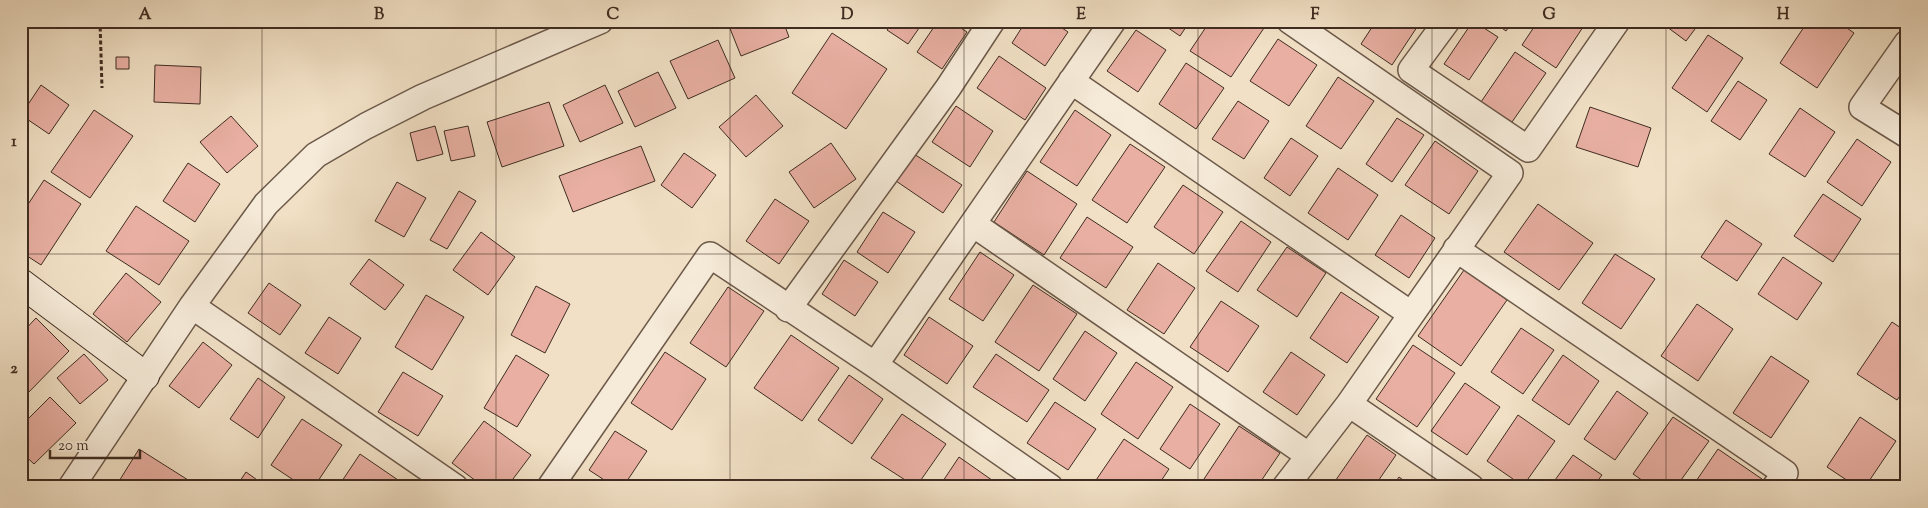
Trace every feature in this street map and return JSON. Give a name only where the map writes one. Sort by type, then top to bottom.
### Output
[{"type":"street","points":[[71,487],[192,306],[266,204],[316,155],[422,97],[600,21]]},
{"type":"street","points":[[788,309],[948,88],[992,21]]},
{"type":"street","points":[[875,365],[1113,21]]},
{"type":"street","points":[[1285,487],[1348,404],[1510,173],[1290,21]]},
{"type":"street","points":[[1447,21],[1411,70],[1528,149],[1617,21]]},
{"type":"street","points":[[1907,43],[1862,107],[1907,135]]},
{"type":"street","points":[[1071,81],[1412,314]]},
{"type":"street","points":[[973,224],[1308,455]]},
{"type":"street","points":[[1456,249],[1785,473],[1775,487]]},
{"type":"street","points":[[550,487],[710,255],[788,309],[875,365],[1050,487]]},
{"type":"street","points":[[21,283],[145,376]]},
{"type":"street","points":[[192,306],[455,487]]},
{"type":"street","points":[[1348,404],[1471,487]]},
{"type":"path","points":[[100,21],[102,88]]},
{"type":"building","points":[[727,21],[783,21],[789,37],[741,56]]},
{"type":"building","points":[[893,21],[924,21],[908,44],[887,30]]},
{"type":"building","points":[[938,21],[950,21],[967,32],[942,69],[917,52]]},
{"type":"building","points":[[1026,21],[1052,21],[1068,32],[1045,66],[1012,43]]},
{"type":"building","points":[[1158,21],[1190,21],[1180,36]]},
{"type":"building","points":[[1210,21],[1254,21],[1264,28],[1231,77],[1190,51]]},
{"type":"building","points":[[1376,21],[1421,21],[1392,65],[1361,44]]},
{"type":"building","points":[[1473,21],[1498,37],[1469,80],[1444,64]]},
{"type":"building","points":[[1492,21],[1513,21],[1506,31]]},
{"type":"building","points":[[1538,21],[1587,21],[1556,68],[1522,45]]},
{"type":"building","points":[[1659,21],[1701,21],[1686,41]]},
{"type":"building","points":[[1808,21],[1837,21],[1854,33],[1817,88],[1780,63]]},
{"type":"building","points":[[1136,30],[1166,50],[1138,92],[1107,71]]},
{"type":"building","points":[[832,33],[887,69],[846,129],[792,93]]},
{"type":"building","points":[[1708,35],[1743,58],[1707,112],[1672,88]]},
{"type":"building","points":[[1278,39],[1317,65],[1289,106],[1250,81]]},
{"type":"building","points":[[718,40],[735,78],[688,99],[670,61]]},
{"type":"building","points":[[1515,52],[1546,73],[1512,122],[1481,102]]},
{"type":"building","points":[[999,56],[1046,88],[1025,120],[977,88]]},
{"type":"building","points":[[116,57],[129,57],[129,69],[116,69]]},
{"type":"building","points":[[1186,63],[1224,88],[1196,129],[1159,104]]},
{"type":"building","points":[[155,65],[201,67],[200,104],[154,102]]},
{"type":"building","points":[[658,72],[676,108],[635,127],[618,91]]},
{"type":"building","points":[[1338,77],[1374,101],[1341,149],[1306,126]]},
{"type":"building","points":[[1738,81],[1767,100],[1740,140],[1711,121]]},
{"type":"building","points":[[41,85],[69,105],[49,134],[21,115]]},
{"type":"building","points":[[605,85],[623,123],[580,142],[563,105]]},
{"type":"building","points":[[756,95],[783,126],[746,157],[719,127]]},
{"type":"building","points":[[1238,101],[1269,121],[1244,159],[1212,139]]},
{"type":"building","points":[[549,102],[564,146],[502,167],[487,122]]},
{"type":"building","points":[[956,106],[993,131],[970,167],[932,142]]},
{"type":"building","points":[[1590,107],[1651,128],[1638,167],[1576,147]]},
{"type":"building","points":[[1800,108],[1835,132],[1805,177],[1769,154]]},
{"type":"building","points":[[94,110],[133,136],[90,198],[51,172]]},
{"type":"building","points":[[1075,110],[1111,135],[1077,186],[1040,162]]},
{"type":"building","points":[[231,116],[258,146],[227,173],[200,142]]},
{"type":"building","points":[[1397,118],[1424,135],[1392,182],[1366,164]]},
{"type":"building","points":[[435,126],[443,154],[417,161],[410,133]]},
{"type":"building","points":[[468,126],[475,156],[451,161],[444,131]]},
{"type":"building","points":[[1291,138],[1318,156],[1290,196],[1264,178]]},
{"type":"building","points":[[1857,139],[1891,162],[1862,206],[1827,182]]},
{"type":"building","points":[[1435,141],[1478,171],[1449,214],[1405,185]]},
{"type":"building","points":[[831,143],[856,179],[814,208],[789,172]]},
{"type":"building","points":[[1130,144],[1165,167],[1127,223],[1092,200]]},
{"type":"building","points":[[641,146],[655,181],[573,212],[559,176]]},
{"type":"building","points":[[684,153],[716,175],[692,208],[661,185]]},
{"type":"building","points":[[914,154],[962,185],[943,213],[896,181]]},
{"type":"building","points":[[188,163],[220,184],[195,222],[163,201]]},
{"type":"building","points":[[1338,168],[1378,195],[1348,240],[1308,213]]},
{"type":"building","points":[[1027,171],[1077,204],[1044,255],[994,222]]},
{"type":"building","points":[[44,180],[81,204],[41,265],[21,252],[21,215]]},
{"type":"building","points":[[397,182],[426,198],[404,237],[375,221]]},
{"type":"building","points":[[1183,185],[1223,212],[1194,254],[1154,227]]},
{"type":"building","points":[[459,191],[476,201],[447,249],[430,240]]},
{"type":"building","points":[[1823,194],[1861,219],[1833,262],[1794,236]]},
{"type":"building","points":[[775,199],[809,221],[779,264],[746,241]]},
{"type":"building","points":[[1538,204],[1593,243],[1559,290],[1504,252]]},
{"type":"building","points":[[136,206],[189,241],[159,285],[106,251]]},
{"type":"building","points":[[883,212],[915,232],[888,273],[857,252]]},
{"type":"building","points":[[1401,215],[1435,238],[1409,278],[1375,255]]},
{"type":"building","points":[[1087,217],[1133,247],[1106,288],[1060,258]]},
{"type":"building","points":[[1726,220],[1762,244],[1737,281],[1701,257]]},
{"type":"building","points":[[1241,221],[1271,242],[1238,292],[1206,271]]},
{"type":"building","points":[[481,232],[515,257],[488,295],[453,270]]},
{"type":"building","points":[[1287,247],[1326,273],[1297,317],[1257,290]]},
{"type":"building","points":[[980,252],[1014,275],[983,321],[949,299]]},
{"type":"building","points":[[1615,254],[1655,279],[1621,329],[1582,303]]},
{"type":"building","points":[[1783,257],[1822,283],[1797,320],[1758,294]]},
{"type":"building","points":[[369,259],[404,285],[385,310],[350,284]]},
{"type":"building","points":[[844,260],[878,282],[855,316],[822,294]]},
{"type":"building","points":[[1158,263],[1195,288],[1164,334],[1127,310]]},
{"type":"building","points":[[1464,270],[1507,300],[1461,366],[1418,336]]},
{"type":"building","points":[[126,273],[161,302],[127,342],[93,314]]},
{"type":"building","points":[[269,283],[301,305],[280,335],[248,313]]},
{"type":"building","points":[[1033,285],[1077,314],[1039,371],[995,342]]},
{"type":"building","points":[[536,286],[570,304],[545,353],[511,335]]},
{"type":"building","points":[[728,287],[764,311],[726,367],[690,343]]},
{"type":"building","points":[[1341,292],[1379,317],[1347,363],[1310,338]]},
{"type":"building","points":[[426,295],[464,317],[432,370],[395,347]]},
{"type":"building","points":[[1221,301],[1259,326],[1228,372],[1190,347]]},
{"type":"building","points":[[1697,304],[1733,329],[1698,381],[1661,356]]},
{"type":"building","points":[[329,317],[361,338],[338,374],[305,353]]},
{"type":"building","points":[[929,317],[973,346],[947,384],[904,355]]},
{"type":"building","points":[[36,318],[69,351],[26,395],[21,390],[21,334]]},
{"type":"building","points":[[1892,322],[1907,332],[1907,386],[1897,400],[1857,374]]},
{"type":"building","points":[[1521,328],[1554,350],[1523,394],[1491,372]]},
{"type":"building","points":[[1085,331],[1117,353],[1085,401],[1053,379]]},
{"type":"building","points":[[791,335],[839,368],[802,421],[754,388]]},
{"type":"building","points":[[203,342],[232,365],[199,408],[169,386]]},
{"type":"building","points":[[1413,345],[1455,373],[1417,427],[1376,399]]},
{"type":"building","points":[[665,352],[706,379],[672,430],[631,403]]},
{"type":"building","points":[[1291,352],[1325,375],[1297,415],[1263,392]]},
{"type":"building","points":[[84,354],[108,380],[80,404],[57,378]]},
{"type":"building","points":[[996,354],[1049,390],[1027,422],[973,387]]},
{"type":"building","points":[[516,355],[549,375],[517,427],[484,408]]},
{"type":"building","points":[[1563,355],[1599,381],[1569,425],[1532,400]]},
{"type":"building","points":[[1771,356],[1809,381],[1771,438],[1733,413]]},
{"type":"building","points":[[1136,362],[1173,387],[1138,439],[1101,414]]},
{"type":"building","points":[[403,372],[443,396],[418,436],[378,412]]},
{"type":"building","points":[[849,375],[883,399],[852,444],[818,420]]},
{"type":"building","points":[[258,378],[285,397],[258,438],[230,419]]},
{"type":"building","points":[[1465,383],[1500,407],[1467,455],[1431,431]]},
{"type":"building","points":[[1617,391],[1648,413],[1615,460],[1584,439]]},
{"type":"building","points":[[50,397],[76,423],[34,464],[21,452],[21,426]]},
{"type":"building","points":[[1055,402],[1096,429],[1068,470],[1027,443]]},
{"type":"building","points":[[1190,404],[1220,424],[1190,469],[1160,449]]},
{"type":"building","points":[[902,414],[946,444],[916,487],[871,458]]},
{"type":"building","points":[[1518,415],[1555,441],[1523,486],[1487,461]]},
{"type":"building","points":[[1673,417],[1709,441],[1676,487],[1652,487],[1633,474]]},
{"type":"building","points":[[1860,417],[1896,441],[1865,487],[1857,487],[1827,467]]},
{"type":"building","points":[[302,419],[342,445],[314,487],[304,487],[271,465]]},
{"type":"building","points":[[484,421],[531,455],[507,487],[484,487],[452,463]]},
{"type":"building","points":[[1239,426],[1280,453],[1257,487],[1209,487],[1202,482]]},
{"type":"building","points":[[615,431],[647,451],[623,487],[615,487],[589,470]]},
{"type":"building","points":[[1367,435],[1396,455],[1374,487],[1331,487]]},
{"type":"building","points":[[1124,439],[1169,469],[1157,487],[1092,486]]},
{"type":"building","points":[[139,449],[196,485],[195,487],[116,486]]},
{"type":"building","points":[[1718,449],[1762,479],[1757,487],[1692,487]]},
{"type":"building","points":[[360,454],[398,480],[393,487],[338,487]]},
{"type":"building","points":[[1573,455],[1602,475],[1593,487],[1550,487]]},
{"type":"building","points":[[959,457],[999,485],[998,487],[939,487]]},
{"type":"building","points":[[246,472],[267,487],[236,487]]},
{"type":"building","points":[[1399,477],[1413,487],[1392,487]]},
{"type":"building","points":[[1795,478],[1808,487],[1789,487]]}]
